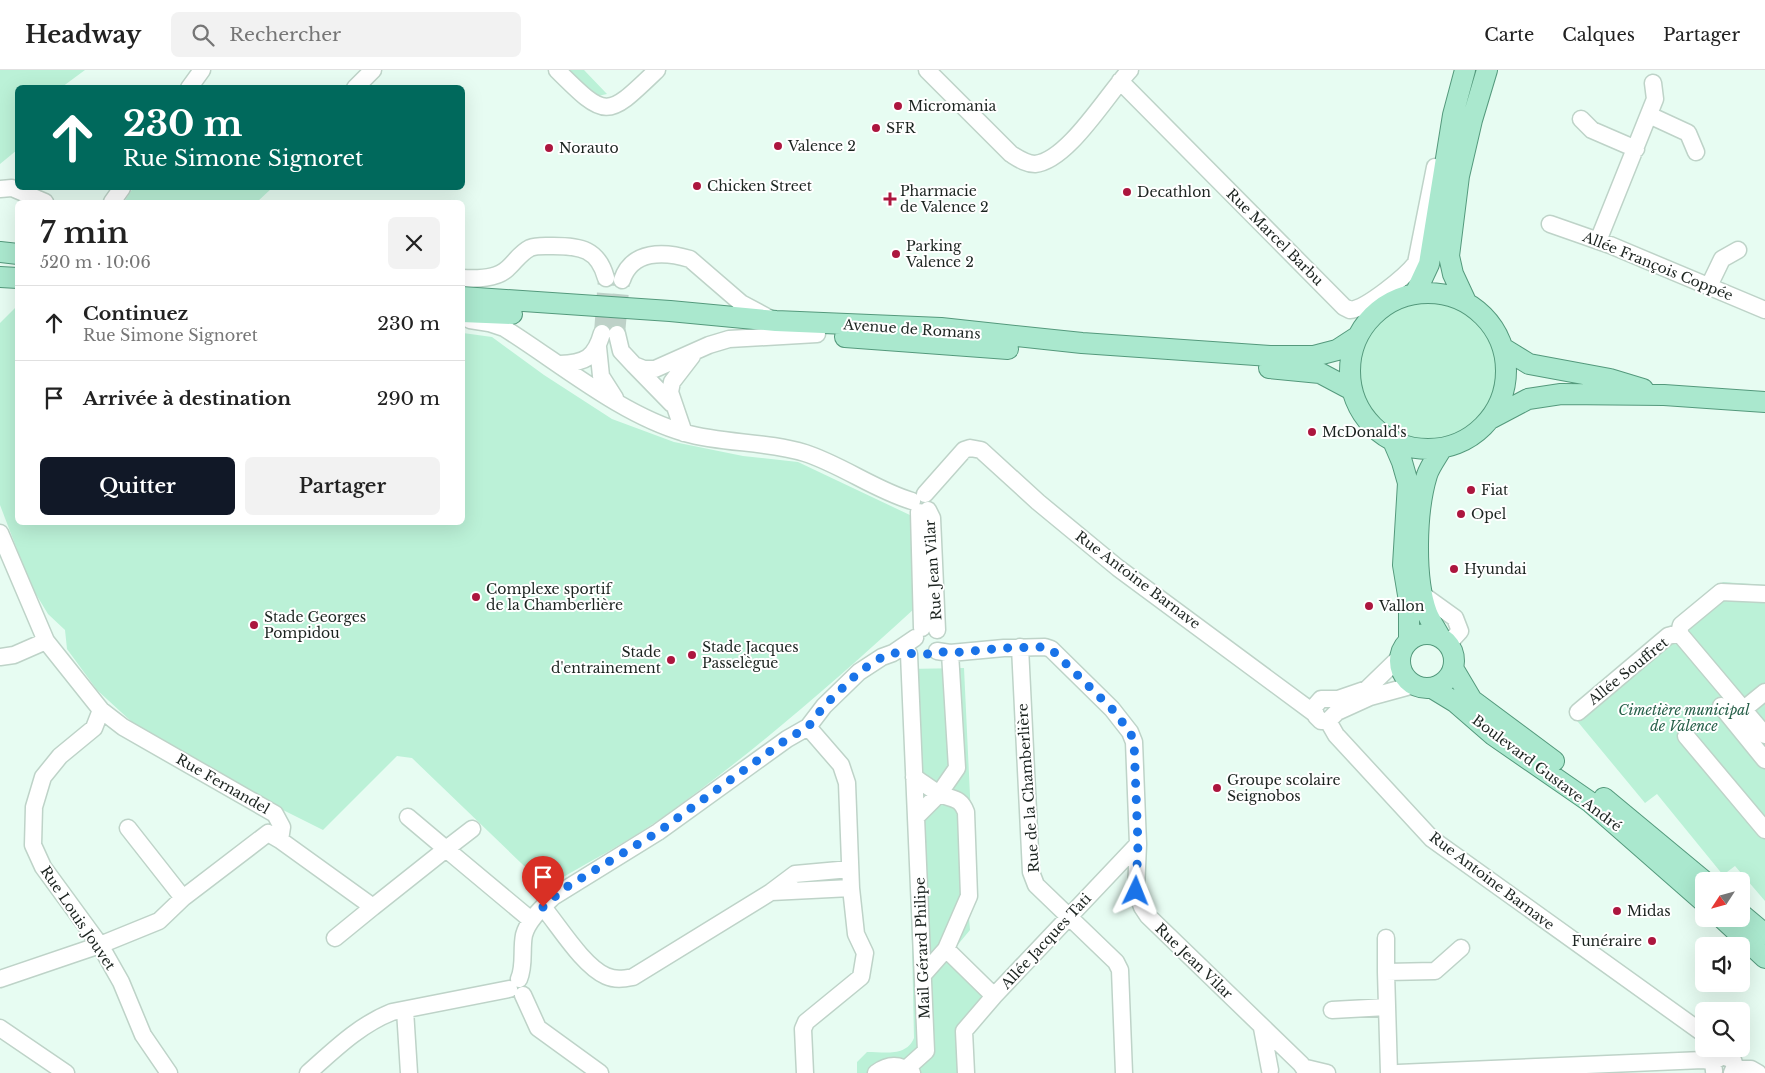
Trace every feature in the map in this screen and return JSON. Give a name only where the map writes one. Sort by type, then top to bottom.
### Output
[{"type":"main road","points":[[1415,294],[1430,264],[1453,115],[1465,70]]},
{"type":"main road","points":[[1466,302],[1437,226],[1459,176],[1472,120],[1487,70]]},
{"type":"main road","points":[[0,252],[15,254]]},
{"type":"main road","points":[[0,277],[15,278]]},
{"type":"main road","points":[[1415,294],[1441,294],[1466,302],[1488,322],[1503,348],[1506,363],[1505,385],[1498,406],[1490,419],[1474,435],[1453,446],[1417,448],[1393,441],[1371,425],[1363,415],[1352,390],[1351,358],[1357,338],[1367,322],[1381,308],[1397,299],[1415,294]]},
{"type":"main road","name":"Avenue de Romans","points":[[465,297],[670,310],[776,321],[941,328],[1082,343],[1304,357],[1331,352],[1357,338]]},
{"type":"main road","name":"Avenue de Romans","points":[[465,312],[817,334],[1306,371],[1330,376],[1352,390]]},
{"type":"main road","points":[[1503,348],[1530,364],[1610,379],[1664,395]]},
{"type":"main road","points":[[1490,419],[1517,403],[1540,396],[1664,395],[1765,402]]},
{"type":"main road","points":[[1393,441],[1408,483],[1403,565],[1409,601],[1409,640]]},
{"type":"main road","name":"Boulevard Gustave André","points":[[1442,448],[1428,474],[1424,493],[1419,560],[1423,595],[1427,613],[1444,640],[1454,660],[1453,668],[1472,700],[1604,798],[1695,874]]},
{"type":"main road","points":[[1399,658],[1409,640],[1419,635],[1429,634],[1444,640]]},
{"type":"main road","name":"Boulevard Gustave André","points":[[1399,658],[1402,674],[1423,687],[1456,702],[1492,735],[1590,802],[1695,894]]},
{"type":"main road","points":[[1423,687],[1445,681],[1453,668]]},
{"type":"main road","points":[[1750,922],[1765,934]]},
{"type":"main road","points":[[1733,928],[1765,958]]},
{"type":"street","points":[[358,85],[373,70]]},
{"type":"street","points":[[557,70],[587,100],[603,107],[620,104],[657,70]]},
{"type":"street","points":[[928,70],[1011,154],[1027,163],[1044,162],[1059,152],[1093,117],[1125,75]]},
{"type":"street","name":"Rue Marcel Barbu","points":[[1125,75],[1237,198],[1350,310],[1360,308],[1412,268],[1419,252],[1437,226]]},
{"type":"street","points":[[1598,241],[1655,99],[1652,83]]},
{"type":"street","points":[[1649,115],[1688,133],[1696,152]]},
{"type":"street","points":[[1581,119],[1592,130],[1636,149]]},
{"type":"street","points":[[0,189],[15,189]]},
{"type":"street","points":[[17,190],[40,200]]},
{"type":"street","name":"Allée François Coppée","points":[[1550,224],[1598,241],[1765,310]]},
{"type":"street","points":[[0,245],[15,248]]},
{"type":"street","points":[[469,278],[503,272],[522,254],[539,246],[581,248],[598,258],[614,279],[644,255],[679,255],[696,264],[741,303],[776,321]]},
{"type":"street","points":[[1709,286],[1722,259],[1738,250]]},
{"type":"street","points":[[0,285],[15,283]]},
{"type":"street","points":[[465,319],[495,324],[560,364],[586,383],[641,415],[684,433],[777,446],[806,453],[921,504]]},
{"type":"street","points":[[634,365],[644,369],[655,369],[699,349],[729,339],[817,334]]},
{"type":"street","points":[[560,364],[584,361],[606,338]]},
{"type":"street","points":[[606,338],[672,404]]},
{"type":"street","points":[[606,338],[601,376],[607,388],[618,401]]},
{"type":"street","points":[[684,433],[672,404],[670,392],[672,382],[699,349]]},
{"type":"street","name":"Rue Antoine Barnave","points":[[921,504],[964,450],[970,448],[981,450],[1038,502],[1112,562],[1290,695],[1326,710],[1336,735],[1432,839],[1695,1028]]},
{"type":"street","name":"Rue Jean Vilar","points":[[921,504],[932,518],[929,645],[1045,647],[1051,649],[1112,709],[1130,732],[1135,754],[1138,844],[1136,891],[1142,907],[1148,916],[1303,1067]]},
{"type":"street","points":[[0,534],[46,641],[101,710]]},
{"type":"street","name":"Allée Souffret","points":[[1578,712],[1668,636],[1679,633],[1681,625],[1721,592],[1765,594]]},
{"type":"street","points":[[1679,633],[1765,735]]},
{"type":"street","points":[[0,656],[14,655],[46,641]]},
{"type":"street","points":[[600,1073],[538,1028],[517,988],[522,970],[524,936],[532,920],[543,907],[565,888],[658,832],[787,739],[808,727],[824,706],[859,672],[882,657],[929,645],[957,768],[939,794],[916,818]]},
{"type":"street","name":"Mail Gérard Philipe","points":[[876,1073],[891,1066],[909,1071],[926,1051],[914,777],[929,645]]},
{"type":"street","name":"Rue de la Chamberlière","points":[[1020,647],[1031,872],[1036,885],[1116,962],[1120,970],[1124,1073]]},
{"type":"street","points":[[1326,710],[1367,689],[1399,658]]},
{"type":"street","points":[[1326,710],[1383,692],[1423,687]]},
{"type":"street","points":[[1744,709],[1765,692]]},
{"type":"street","points":[[1721,706],[1765,760]]},
{"type":"street","name":"Rue Fernandel","points":[[101,710],[123,727],[276,814],[282,827],[280,840]]},
{"type":"street","name":"Rue Louis Jouvet","points":[[101,710],[94,728],[60,756],[43,777],[34,807],[34,845],[43,867],[100,945],[121,982],[143,1035],[169,1073]]},
{"type":"street","points":[[805,1073],[803,1028],[806,1022],[861,977],[865,954],[856,934],[851,888],[847,782],[841,765],[808,727]]},
{"type":"street","points":[[1686,736],[1765,829]]},
{"type":"street","name":"Mail Gérard Philipe","points":[[914,777],[939,794],[957,799],[963,803],[966,812],[969,896],[946,949],[994,996]]},
{"type":"street","points":[[408,817],[532,920]]},
{"type":"street","points":[[128,828],[183,898]]},
{"type":"street","points":[[336,938],[472,829]]},
{"type":"street","points":[[0,979],[100,945],[159,921],[183,898],[268,833],[373,907]]},
{"type":"street","name":"Allée Jacques Tati","points":[[994,996],[1138,844]]},
{"type":"street","points":[[543,907],[593,969],[607,976],[620,979],[633,977],[800,872],[850,869]]},
{"type":"street","points":[[771,892],[851,888]]},
{"type":"street","points":[[1386,938],[1389,1073]]},
{"type":"street","points":[[1386,972],[1435,972],[1461,948]]},
{"type":"street","points":[[923,975],[946,949]]},
{"type":"street","points":[[308,1073],[362,1026],[392,1012],[517,988]]},
{"type":"street","points":[[966,1073],[964,1031],[994,996]]},
{"type":"street","points":[[1332,1010],[1387,1007]]},
{"type":"street","points":[[405,1010],[408,1073]]},
{"type":"street","points":[[0,1028],[66,1073]]},
{"type":"street","points":[[1262,1028],[1270,1072]]},
{"type":"street","points":[[1398,1073],[1558,1070],[1716,1060],[1728,1056],[1733,1060],[1733,1071],[1743,1068],[1758,1073]]},
{"type":"street","points":[[1270,1072],[1278,1062],[1327,1073]]},
{"type":"green space","points":[[0,70],[85,70],[65,85],[15,85],[15,152],[0,164]]},
{"type":"green space","points":[[566,70],[584,70],[607,94],[593,97]]},
{"type":"green space","points":[[132,190],[270,190],[259,200],[125,200]]},
{"type":"green space","points":[[1428,303],[1442,304],[1455,308],[1478,323],[1493,346],[1497,359],[1497,387],[1493,400],[1478,423],[1455,438],[1442,442],[1428,443],[1414,442],[1401,438],[1378,423],[1363,400],[1359,387],[1358,373],[1359,359],[1363,346],[1378,323],[1401,308],[1414,304]]},
{"type":"green space","name":"Complexe sportif de la Chamberlière","points":[[15,308],[15,525],[465,525],[465,333],[492,337],[544,375],[612,419],[674,442],[743,456],[798,462],[912,516],[915,608],[792,716],[696,793],[635,836],[546,887],[412,758],[397,756],[323,830],[207,772],[133,723],[97,690],[67,649],[65,630],[48,614],[31,586],[0,505],[0,323]]},
{"type":"green space","name":"Cimetière municipal de Valence","points":[[1723,582],[1765,585],[1765,901],[1750,884],[1750,872],[1740,872],[1735,866],[1727,872],[1721,872],[1657,794],[1645,803],[1573,716],[1572,708]]},
{"type":"green space","points":[[964,668],[975,902],[968,906],[970,930],[955,948],[1004,994],[969,1033],[971,1073],[857,1073],[857,1062],[867,1052],[888,1053],[900,1051],[906,1048],[914,1038],[906,669]]},
{"type":"tunnel","points":[[602,333],[606,278]]},
{"type":"tunnel","points":[[617,334],[622,280]]},
{"type":"place","name":"Micromania","points":[[898,106]]},
{"type":"place","name":"SFR","points":[[876,128]]},
{"type":"place","name":"Valence 2","points":[[778,146]]},
{"type":"place","name":"Norauto","points":[[549,148]]},
{"type":"place","name":"Chicken Street","points":[[697,186]]},
{"type":"place","name":"Decathlon","points":[[1127,192]]},
{"type":"place","name":"Pharmacie de Valence 2","points":[[890,199]]},
{"type":"place","name":"Parking Valence 2","points":[[896,254]]},
{"type":"place","name":"McDonald's","points":[[1312,432]]},
{"type":"place","name":"Fiat","points":[[1471,490]]},
{"type":"place","name":"Opel","points":[[1461,514]]},
{"type":"place","name":"Hyundai","points":[[1454,569]]},
{"type":"place","name":"Complexe sportif de la Chamberlière","points":[[476,597]]},
{"type":"place","name":"Vallon","points":[[1369,606]]},
{"type":"place","name":"Stade Georges Pompidou","points":[[254,625]]},
{"type":"place","name":"Stade Jacques Passelègue","points":[[692,655]]},
{"type":"place","name":"Stade d'entrainement","points":[[671,660]]},
{"type":"place","name":"Groupe scolaire Seignobos","points":[[1217,788]]},
{"type":"place","name":"Midas","points":[[1617,911]]},
{"type":"place","name":"Funéraire","points":[[1652,941]]},
{"type":"route","points":[[543,907],[565,888],[658,832],[762,759],[787,739],[808,727],[824,706],[859,672],[882,657],[893,653],[917,654],[921,652],[929,654],[937,651],[950,653],[1020,647],[1045,647],[1051,649],[1112,709],[1130,732],[1134,742],[1135,754],[1138,844],[1136,891]]}]
